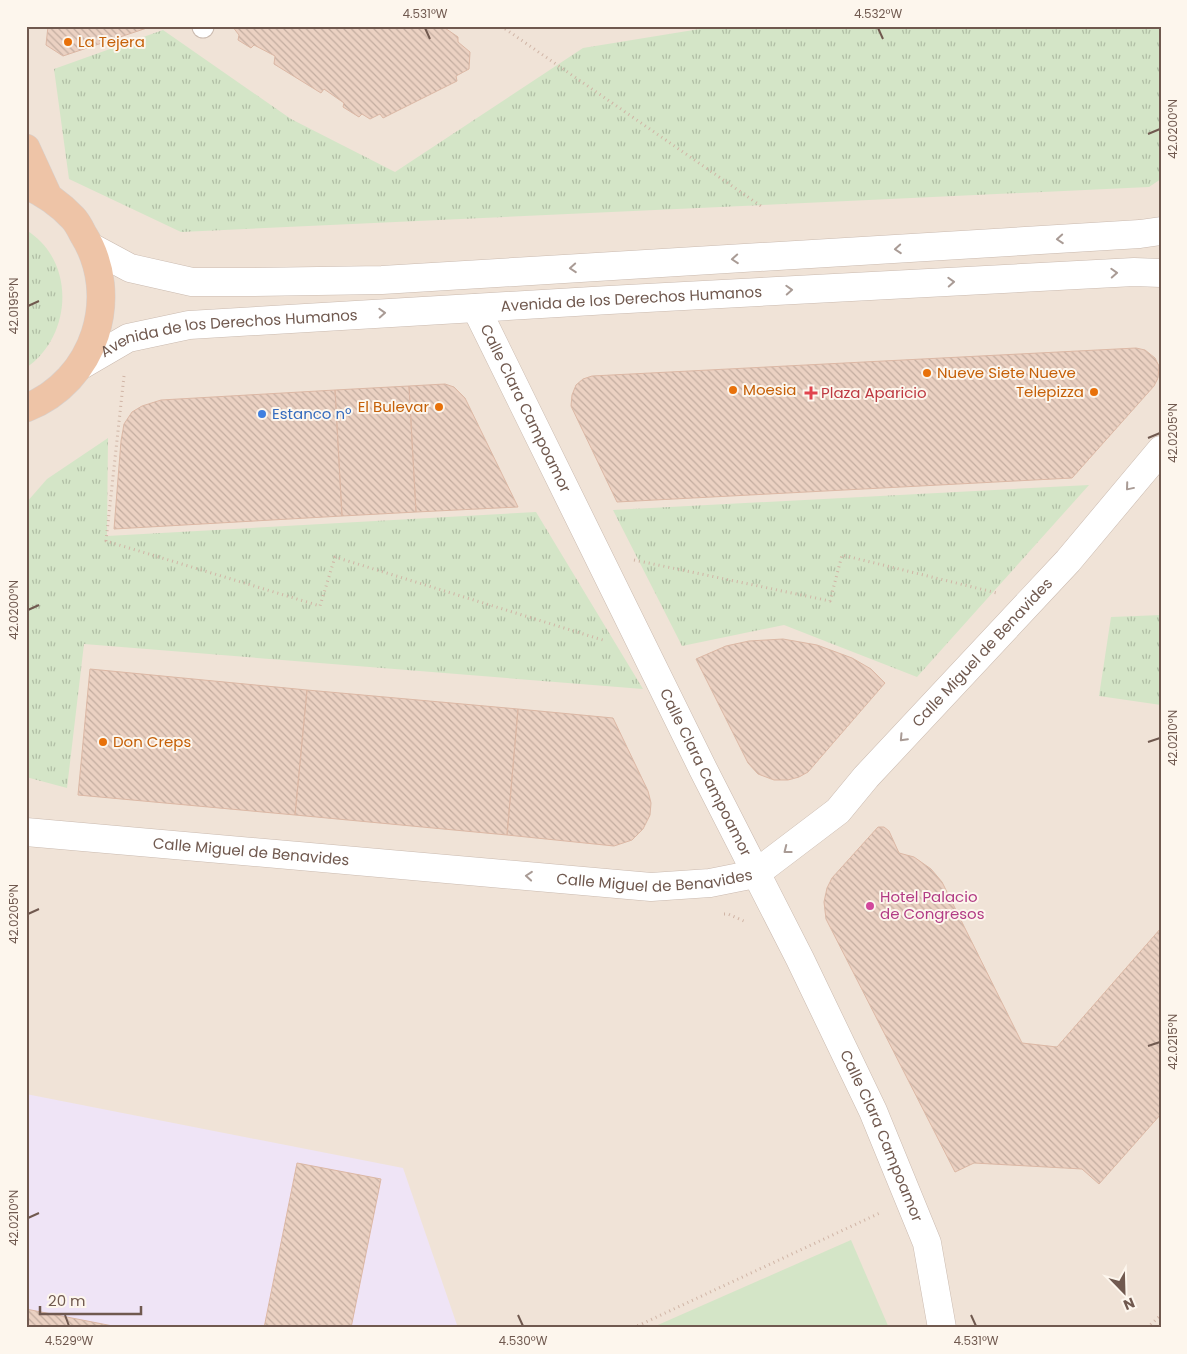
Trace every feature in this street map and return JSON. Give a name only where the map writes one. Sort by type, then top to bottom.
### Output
[{"type":"highway","points":[[26,148],[37,190],[73,218],[92,247],[100,277],[101,308],[94,338],[80,366],[62,387],[33,406],[26,428]]},
{"type":"street","points":[[92,247],[130,268],[192,282],[382,280],[1140,234],[1161,231]]},
{"type":"street","name":"Avenida de los Derechos Humanos","points":[[80,366],[128,338],[189,325],[1134,272],[1161,273]]},
{"type":"street","name":"Calle Clara Campoamor","points":[[476,308],[755,874],[791,940],[873,1111],[910,1199],[926,1243],[942,1328]]},
{"type":"street","name":"Calle Miguel de Benavides","points":[[26,832],[651,887],[710,883],[755,874],[838,811],[873,770],[1068,561],[1161,450]]},
{"type":"path","points":[[501,26],[762,206]]},
{"type":"path","points":[[128,338],[106,541],[320,606],[336,557],[646,653]]},
{"type":"path","points":[[597,552],[830,601],[842,555],[1031,601]]},
{"type":"path","points":[[721,914],[728,914],[750,924]]},
{"type":"path","points":[[633,1328],[910,1199]]},
{"type":"path","points":[[1147,1328],[1161,1314]]},
{"type":"shaded area","points":[[26,26],[1161,26],[1161,1328],[26,1328]]},
{"type":"shaded area","points":[[26,1094],[403,1168],[458,1328],[26,1328]]},
{"type":"green space","points":[[718,26],[1161,26],[1161,179],[1149,187],[181,232],[69,179],[54,69],[163,30],[291,119],[395,172],[583,48]]},
{"type":"green space","points":[[26,230],[42,243],[54,260],[60,278],[62,298],[60,318],[53,337],[42,354],[26,368]]},
{"type":"green space","points":[[108,438],[107,536],[536,512],[643,689],[84,644],[67,788],[26,777],[26,503],[47,479]]},
{"type":"green space","points":[[1089,485],[917,677],[784,625],[682,646],[613,510]]},
{"type":"green space","points":[[1161,615],[1161,705],[1099,696],[1111,617]]},
{"type":"green space","points":[[851,1240],[889,1328],[651,1328]]},
{"type":"building","points":[[48,26],[153,26],[63,56],[46,45]]},
{"type":"building","points":[[232,26],[442,26],[458,37],[458,42],[470,52],[469,69],[456,76],[457,81],[383,118],[380,114],[370,119],[362,114],[359,117],[343,107],[344,103],[324,89],[321,93],[274,64],[275,56],[254,45],[251,48],[238,40],[239,35]]},
{"type":"building","points":[[1136,348],[1145,350],[1155,358],[1159,366],[1158,378],[1154,386],[1072,478],[617,502],[571,406],[572,395],[576,385],[583,379],[592,376]]},
{"type":"building","points":[[445,384],[454,387],[465,398],[518,507],[416,512],[409,386]]},
{"type":"building","points":[[409,386],[416,512],[342,516],[335,390]]},
{"type":"building","points":[[335,390],[342,516],[114,529],[121,441],[124,424],[132,412],[142,406],[161,400]]},
{"type":"building","points":[[783,639],[817,645],[852,658],[871,669],[885,683],[808,772],[788,780],[774,780],[758,774],[748,763],[696,659],[726,646],[749,641]]},
{"type":"building","points":[[90,669],[307,690],[295,815],[78,795]]},
{"type":"building","points":[[307,690],[518,709],[507,835],[295,815]]},
{"type":"building","points":[[518,709],[613,718],[648,791],[651,803],[650,815],[643,829],[632,840],[614,846],[507,835]]},
{"type":"building","points":[[878,827],[884,827],[889,831],[899,853],[914,857],[931,869],[942,882],[1022,1043],[1057,1047],[1161,928],[1161,1114],[1099,1184],[1082,1169],[974,1163],[955,1172],[826,919],[824,902],[827,888],[832,878]]},
{"type":"building","points":[[297,1163],[381,1179],[351,1328],[264,1328]]},
{"type":"building","points":[[26,1309],[123,1328],[26,1328]]},
{"type":"place","name":"La Tejera","points":[[68,42]]},
{"type":"place","name":"Nueve Siete Nueve","points":[[927,373]]},
{"type":"place","name":"Moesia","points":[[733,390]]},
{"type":"place","name":"Telepizza","points":[[1094,392]]},
{"type":"place","name":"Plaza Aparicio","points":[[811,393]]},
{"type":"place","name":"El Bulevar","points":[[439,407]]},
{"type":"place","name":"Estanco nº","points":[[262,414]]},
{"type":"place","name":"Don Creps","points":[[103,742]]},
{"type":"place","name":"Hotel Palacio de Congresos","points":[[870,906]]}]
